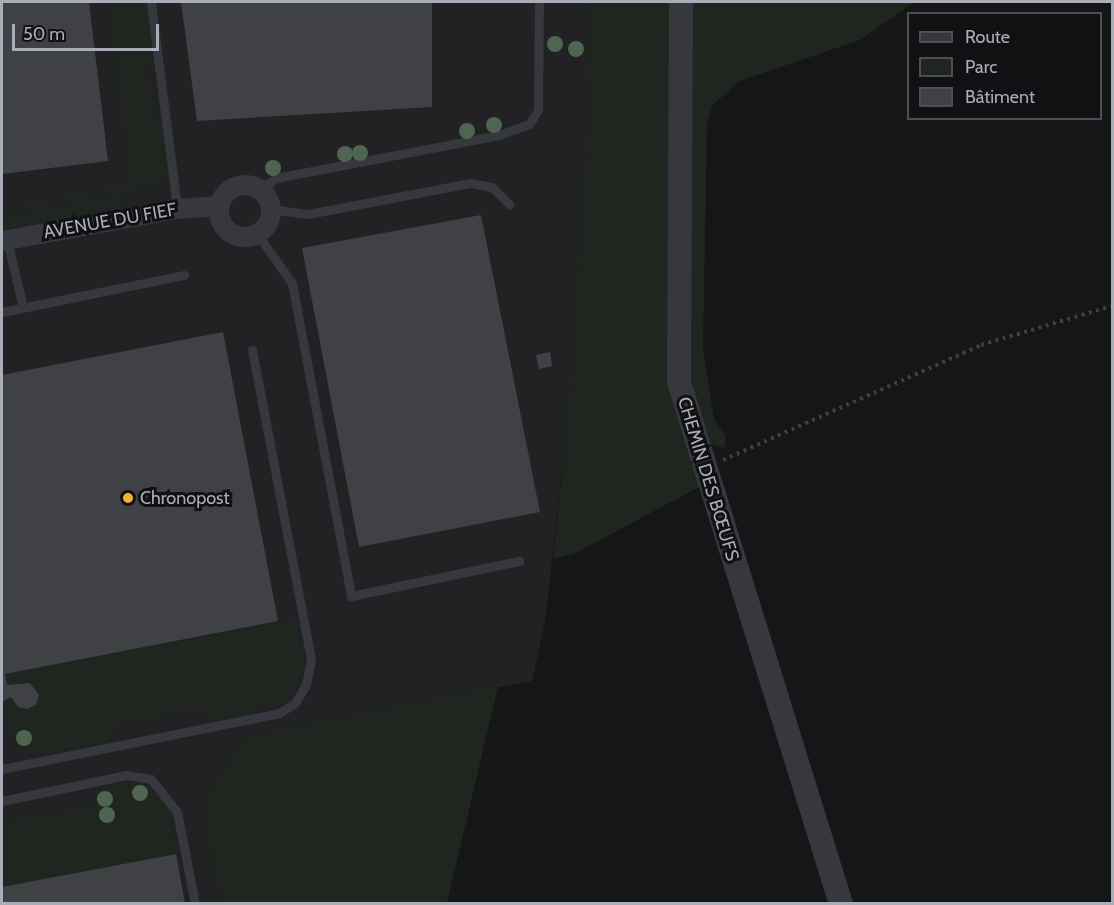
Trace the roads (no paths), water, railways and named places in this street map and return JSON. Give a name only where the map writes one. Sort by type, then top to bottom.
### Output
[{"type":"street","name":"CHEMIN DES BŒUFS","points":[[681,2],[678,358],[684,407],[841,903]]},
{"type":"street","points":[[239,186],[260,190],[271,209],[267,224],[257,234],[243,237],[229,232],[220,220],[219,206],[226,193],[239,186]]},
{"type":"street","name":"AVENUE DU FIEF","points":[[4,241],[177,209],[219,206]]},
{"type":"lane","points":[[151,2],[177,209]]},
{"type":"lane","points":[[260,190],[276,178],[500,135],[529,124],[538,110],[539,2]]},
{"type":"lane","points":[[271,209],[308,214],[471,183],[492,187],[510,205]]},
{"type":"lane","points":[[257,234],[292,283],[351,596],[519,561]]},
{"type":"lane","points":[[4,241],[23,307]]},
{"type":"lane","points":[[2,312],[184,275]]},
{"type":"lane","points":[[2,769],[279,714],[295,703],[306,685],[311,659],[252,350]]},
{"type":"lane","points":[[2,801],[126,775],[151,779],[177,812],[195,903]]},
{"type":"place","name":"Chronopost","points":[[128,498]]}]
